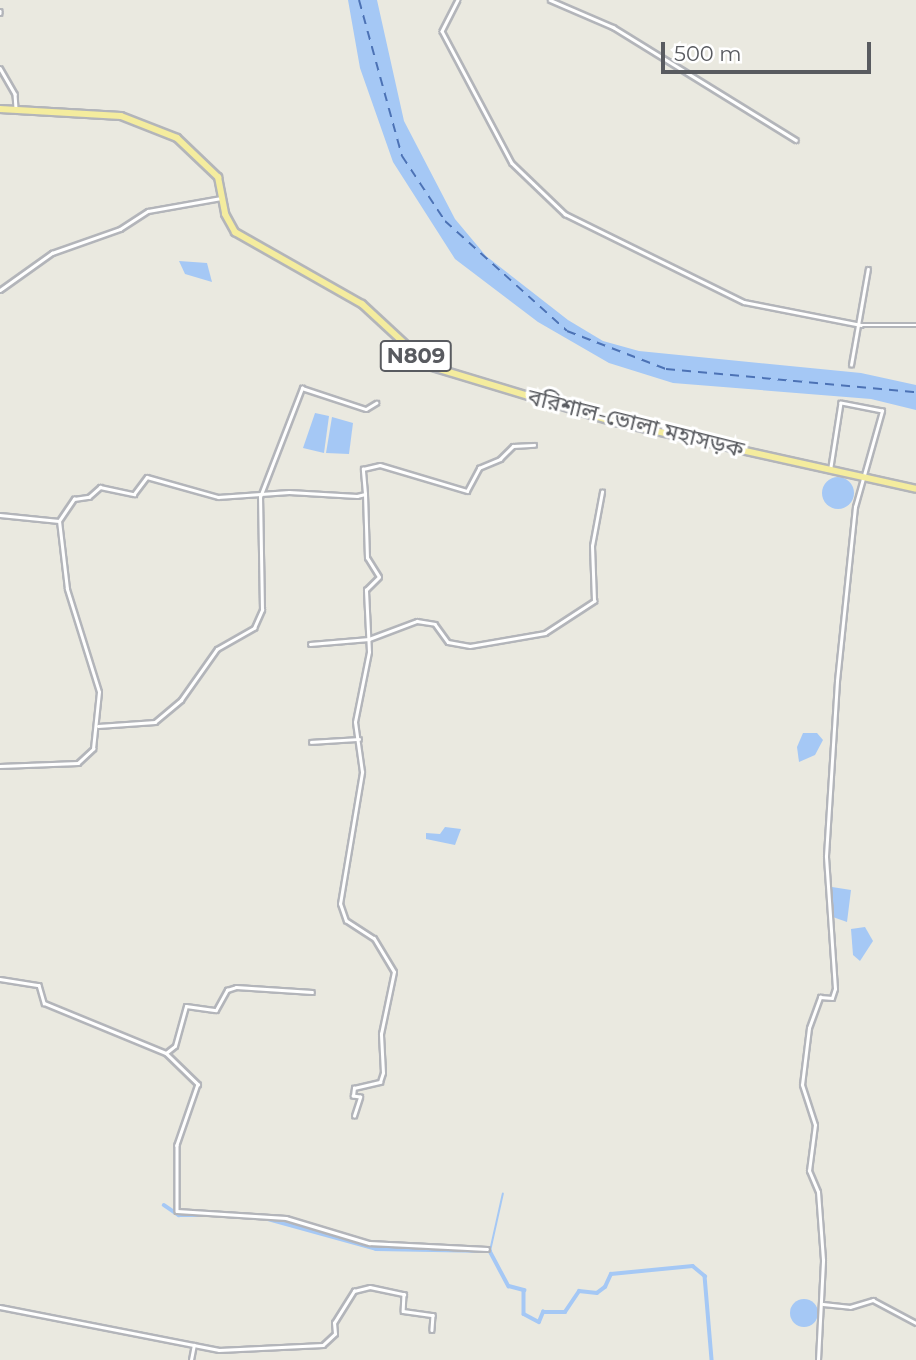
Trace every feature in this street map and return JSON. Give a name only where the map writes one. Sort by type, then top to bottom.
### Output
[{"type":"highway","name":"বরিশাল-ভোলা মহাসড়ক","points":[[0,109],[121,116],[164,131],[218,177],[222,198],[235,232],[362,304],[429,366],[615,422],[831,467],[916,489]]},
{"type":"street","points":[[458,0],[442,31],[499,141],[536,190],[565,214],[744,302],[859,324],[916,324]]},
{"type":"street","points":[[550,0],[613,27],[796,140]]},
{"type":"street","points":[[0,68],[15,94],[16,110]]},
{"type":"street","points":[[0,290],[52,253],[120,229],[148,211],[222,198]]},
{"type":"street","points":[[851,365],[868,269]]},
{"type":"street","points":[[98,726],[155,722],[181,699],[217,649],[254,628],[262,610],[260,497],[302,388],[366,409],[376,402]]},
{"type":"street","points":[[818,1360],[823,1304],[818,1192],[809,1171],[816,1125],[802,1085],[809,1028],[820,997],[832,998],[835,989],[827,836],[845,589],[861,474],[881,411],[841,403],[831,467]]},
{"type":"street","points":[[354,1116],[360,1097],[353,1096],[354,1088],[380,1082],[383,1073],[382,1034],[394,972],[374,939],[345,921],[340,904],[362,772],[355,722],[369,639],[366,590],[379,577],[367,558],[363,469],[369,466],[395,466],[467,491],[479,468],[500,459],[513,446],[534,445]]},
{"type":"street","points":[[0,766],[78,763],[93,749],[98,726],[99,692],[67,589],[59,521],[74,499],[89,498],[100,488],[134,494],[147,477],[178,482],[188,493],[260,497],[289,492],[365,495]]},
{"type":"street","points":[[310,644],[369,639],[417,621],[435,624],[448,642],[470,646],[545,633],[593,601],[592,546],[602,492]]},
{"type":"street","points":[[0,515],[59,521]]},
{"type":"street","points":[[311,742],[359,739]]},
{"type":"street","points":[[0,979],[39,985],[44,1003],[166,1054],[198,1084],[177,1145],[177,1211],[286,1217],[369,1243],[487,1249]]},
{"type":"street","points":[[166,1054],[175,1046],[186,1006],[216,1010],[227,990],[236,987],[312,992]]},
{"type":"street","points":[[0,1307],[219,1350],[323,1345],[335,1334],[334,1323],[358,1287],[404,1294],[403,1311],[433,1315],[432,1331]]},
{"type":"street","points":[[823,1304],[850,1307],[873,1300],[916,1323]]},
{"type":"street","points":[[191,1360],[194,1345]]},
{"type":"water","points":[[348,0],[377,0],[404,121],[455,219],[486,256],[568,320],[603,341],[639,351],[861,373],[916,385],[916,410],[871,399],[673,383],[609,363],[538,322],[455,259],[393,162],[360,68]]},
{"type":"water","points":[[179,261],[207,263],[212,282],[185,274]]},
{"type":"water","points":[[315,413],[329,416],[324,453],[303,448]]},
{"type":"water","points":[[332,417],[353,423],[349,454],[326,453]]},
{"type":"water","points":[[838,477],[849,482],[854,493],[849,504],[838,509],[827,504],[822,493],[827,482]]},
{"type":"water","points":[[803,733],[817,733],[823,740],[815,755],[799,762],[797,747]]},
{"type":"water","points":[[445,827],[461,829],[455,845],[426,839],[426,833],[440,834]]},
{"type":"water","points":[[832,887],[851,890],[847,922],[830,916]]},
{"type":"water","points":[[865,927],[873,941],[860,961],[853,955],[851,929]]},
{"type":"water","points":[[804,1299],[814,1303],[818,1313],[814,1323],[804,1327],[794,1323],[790,1313],[794,1303]]},
{"type":"waterway","points":[[490,1251],[503,1193]]},
{"type":"waterway","points":[[164,1205],[179,1215],[226,1215]]},
{"type":"waterway","points":[[261,1217],[376,1249],[490,1251],[509,1286],[524,1290],[524,1314],[539,1322],[543,1312],[565,1312],[579,1291],[597,1293],[605,1287],[611,1274],[693,1266],[705,1276],[712,1360]]},
{"type":"ferry route","points":[[359,0],[402,156],[445,221],[567,331],[666,369],[916,392]]}]
